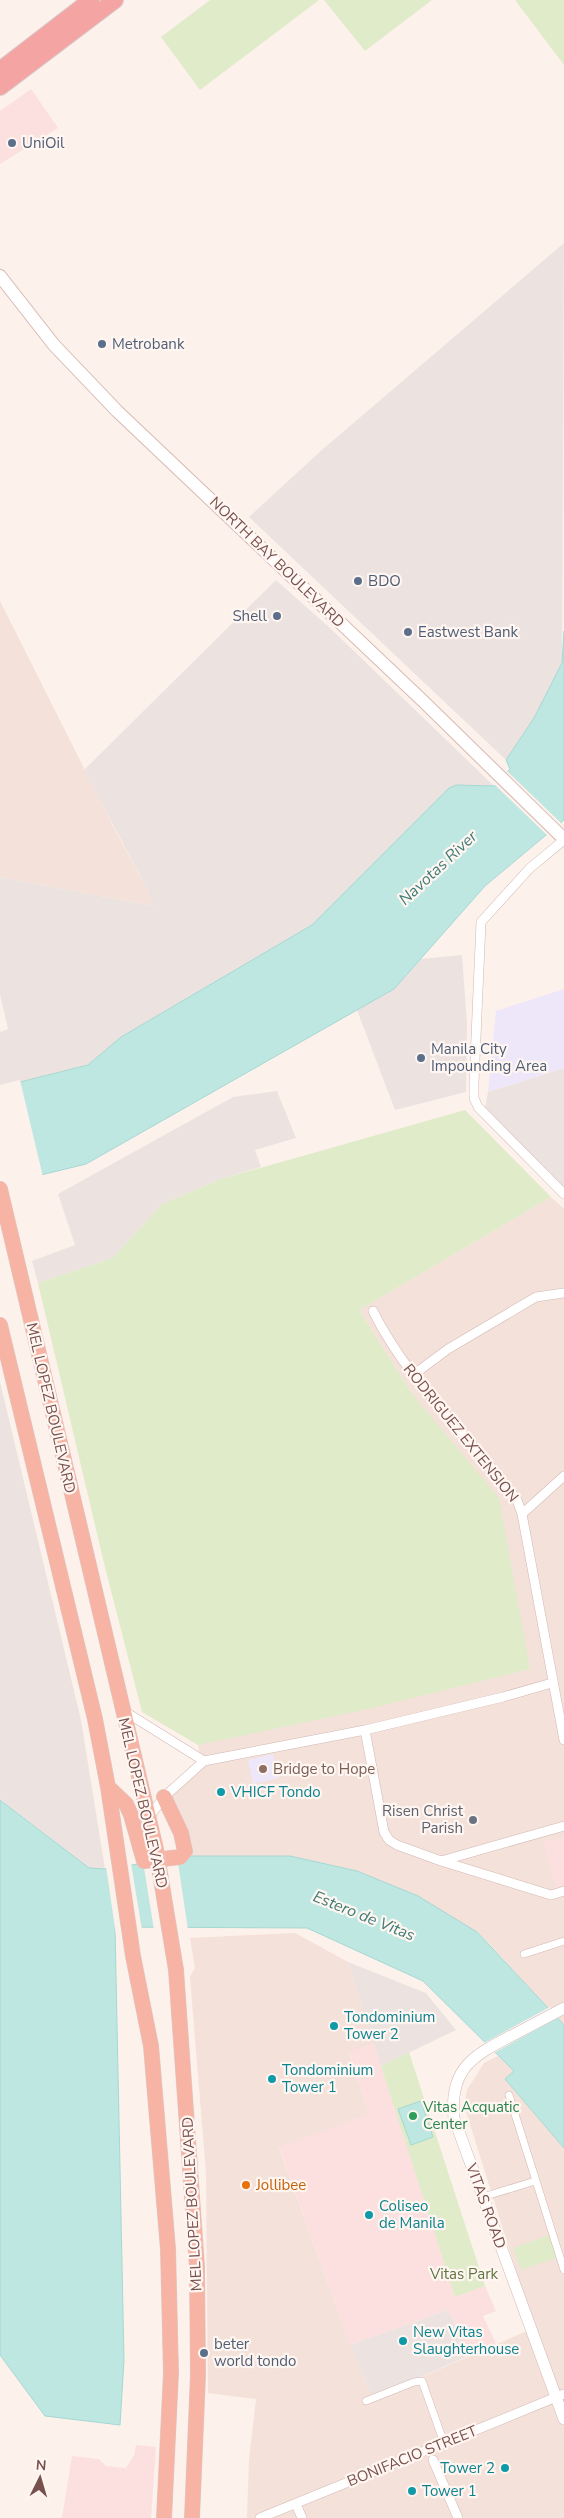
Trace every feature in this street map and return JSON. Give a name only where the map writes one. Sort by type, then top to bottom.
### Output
[{"type":"highway","points":[[0,70],[91,0]]},
{"type":"highway","points":[[0,87],[115,0]]},
{"type":"highway","name":"MEL LOPEZ BOULEVARD","points":[[0,1189],[122,1710],[149,1817],[176,1970],[197,2258],[198,2375],[192,2518]]},
{"type":"highway","name":"MEL LOPEZ BOULEVARD","points":[[0,1325],[95,1719],[108,1786],[133,1956],[151,2046],[168,2248],[171,2373],[164,2518]]},
{"type":"highway","points":[[108,1786],[128,1810],[144,1861],[180,1857],[185,1851],[180,1833],[164,1797]]},
{"type":"main road","name":"NORTH BAY BOULEVARD","points":[[0,276],[54,345],[118,411],[424,702],[500,778],[555,829],[564,840]]},
{"type":"street","points":[[564,840],[530,868],[481,922],[474,1098],[478,1107],[564,1194]]},
{"type":"street","points":[[413,1375],[448,1350],[536,1297],[564,1293]]},
{"type":"street","name":"RODRIGUEZ EXTENSION","points":[[373,1310],[387,1339],[413,1375],[517,1500],[522,1514],[564,1740]]},
{"type":"street","points":[[522,1514],[564,1476]]},
{"type":"street","points":[[149,1817],[164,1797],[204,1761],[365,1730],[552,1683]]},
{"type":"street","points":[[122,1710],[204,1761]]},
{"type":"street","points":[[365,1730],[384,1832],[389,1840],[440,1862],[551,1895],[564,1891]]},
{"type":"street","points":[[440,1862],[564,1826]]},
{"type":"street","points":[[524,1954],[564,1941]]},
{"type":"street","name":"VITAS ROAD","points":[[564,2008],[479,2052],[460,2076],[453,2101],[454,2118],[560,2396],[564,2419]]},
{"type":"street","points":[[509,2095],[564,2270]]},
{"type":"street","points":[[483,2197],[535,2181]]},
{"type":"street","points":[[366,2401],[414,2382],[422,2381],[444,2443]]},
{"type":"street","name":"BONIFACIO STREET","points":[[260,2518],[560,2396]]},
{"type":"street","points":[[433,2460],[458,2518]]},
{"type":"street","points":[[296,2504],[302,2518]]},
{"type":"shaded area","points":[[31,89],[58,128],[0,164],[0,111]]},
{"type":"shaded area","points":[[564,243],[562,663],[534,718],[506,760],[249,517],[323,449]]},
{"type":"shaded area","points":[[276,580],[331,629],[494,786],[456,785],[449,788],[312,925],[121,1037],[88,1065],[0,1087],[0,1032],[8,1029],[0,994],[0,877],[153,906],[149,893],[84,770]]},
{"type":"shaded area","points":[[0,601],[117,834],[149,893],[154,906],[0,877]]},
{"type":"shaded area","name":"Manila City Impounding Area","points":[[462,955],[467,1024],[466,1092],[395,1110],[357,1010],[394,989],[421,959]]},
{"type":"shaded area","points":[[564,989],[564,1068],[488,1092],[496,1011]]},
{"type":"shaded area","points":[[564,1068],[564,1191],[485,1108],[488,1092]]},
{"type":"shaded area","points":[[277,1091],[296,1138],[255,1150],[261,1167],[221,1179],[162,1204],[113,1258],[38,1283],[32,1261],[75,1245],[58,1194],[233,1097]]},
{"type":"shaded area","points":[[551,1197],[564,1209],[564,2025],[478,1932],[357,1871],[290,1856],[192,1856],[169,1797],[184,1782],[203,1769],[198,1745],[530,1669],[413,1395],[359,1310]]},
{"type":"shaded area","points":[[0,1382],[81,1720],[105,1869],[89,1868],[0,1799]]},
{"type":"shaded area","name":"Bridge to Hope","points":[[273,1754],[279,1778],[253,1784],[248,1760]]},
{"type":"shaded area","points":[[564,1837],[564,1886],[556,1888],[543,1842]]},
{"type":"shaded area","points":[[295,1933],[348,1962],[374,2043],[349,2053],[369,2114],[279,2148],[350,2345],[373,2398],[534,2328],[464,2105],[467,2090],[484,2063],[498,2056],[515,2071],[505,2079],[564,2148],[564,2518],[247,2518],[249,2460],[256,2399],[208,2393],[206,2173],[190,1977],[195,1968],[190,1938]]},
{"type":"shaded area","points":[[348,1962],[426,1993],[456,2030],[381,2066]]},
{"type":"shaded area","points":[[374,2043],[455,2297],[485,2286],[496,2311],[483,2316],[496,2343],[470,2355],[448,2310],[350,2345],[279,2147],[369,2114],[349,2052]]},
{"type":"shaded area","points":[[448,2310],[470,2355],[373,2398],[350,2345]]},
{"type":"shaded area","points":[[136,2445],[156,2447],[151,2518],[62,2518],[72,2456],[99,2459],[106,2466],[126,2468],[134,2455]]},
{"type":"green space","points":[[210,0],[319,0],[200,90],[161,37]]},
{"type":"green space","points":[[324,0],[432,0],[365,51]]},
{"type":"green space","points":[[515,0],[564,0],[564,65]]},
{"type":"green space","points":[[465,1110],[551,1197],[359,1310],[413,1395],[499,1498],[530,1669],[368,1709],[198,1745],[142,1712],[103,1559],[38,1283],[113,1258],[162,1204],[221,1179]]},
{"type":"green space","name":"Vitas Park","points":[[409,2052],[485,2286],[455,2297],[381,2066]]},
{"type":"green space","points":[[550,2235],[558,2257],[521,2270],[513,2248]]},
{"type":"water","name":"Navotas River","points":[[564,631],[564,820],[485,886],[394,989],[86,1164],[0,1185],[0,1087],[88,1065],[121,1037],[312,925],[449,788],[456,785],[494,786],[510,769],[506,760],[534,718],[562,663]]},
{"type":"water","name":"Estero de Vitas","points":[[0,1800],[89,1868],[105,1869],[192,1856],[290,1856],[357,1871],[418,1896],[477,1932],[564,2025],[564,2148],[505,2079],[514,2071],[423,1981],[307,1928],[115,1927],[124,2360],[120,2425],[45,2416],[0,2355]]},
{"type":"water","points":[[421,2101],[433,2137],[411,2145],[398,2109]]},
{"type":"pier","points":[[507,771],[561,823],[548,836],[494,784]]},
{"type":"pier","points":[[20,1080],[43,1177],[0,1187],[0,1085]]},
{"type":"pier","points":[[177,1856],[188,1930],[154,1930],[143,1861]]},
{"type":"pier","points":[[131,1863],[142,1930],[117,1930],[117,1942],[106,1866]]},
{"type":"pier","points":[[550,2007],[559,2017],[492,2054],[482,2044]]},
{"type":"place","name":"UniOil","points":[[12,143]]},
{"type":"place","name":"Metrobank","points":[[102,344]]},
{"type":"place","name":"BDO","points":[[358,581]]},
{"type":"place","name":"Shell","points":[[277,616]]},
{"type":"place","name":"Eastwest Bank","points":[[408,632]]},
{"type":"place","name":"Manila City Impounding Area","points":[[421,1058]]},
{"type":"place","name":"Bridge to Hope","points":[[263,1769]]},
{"type":"place","name":"VHICF Tondo","points":[[221,1792]]},
{"type":"place","name":"Risen Christ Parish","points":[[473,1820]]},
{"type":"place","name":"Tondominium Tower 2","points":[[334,2026]]},
{"type":"place","name":"Tondominium Tower 1","points":[[272,2079]]},
{"type":"place","name":"Vitas Acquatic Center","points":[[413,2116]]},
{"type":"place","name":"Jollibee","points":[[246,2185]]},
{"type":"place","name":"Coliseo de Manila","points":[[369,2215]]},
{"type":"place","name":"New Vitas Slaughterhouse","points":[[403,2341]]},
{"type":"place","name":"beter world tondo","points":[[204,2353]]},
{"type":"place","name":"Tower 2","points":[[505,2468]]},
{"type":"place","name":"Tower 1","points":[[412,2491]]}]
